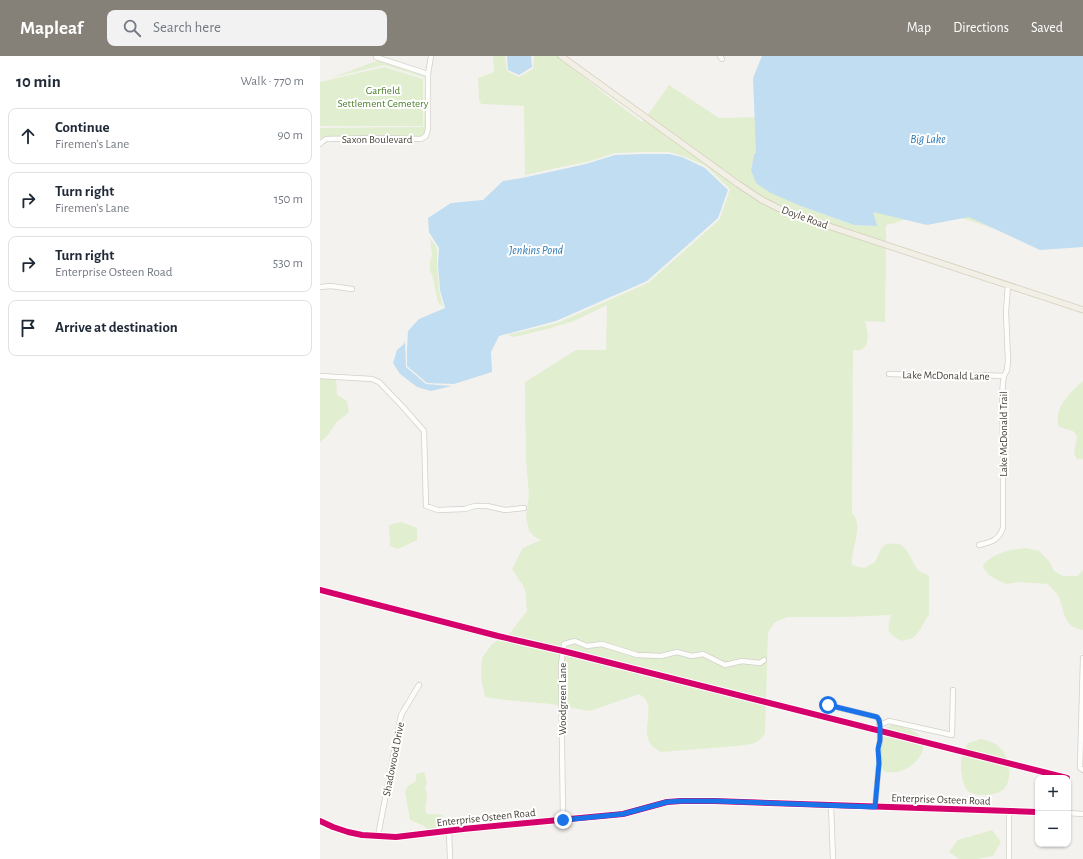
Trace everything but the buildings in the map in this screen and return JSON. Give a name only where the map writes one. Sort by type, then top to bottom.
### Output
[{"type":"main road","name":"Doyle Road","points":[[561,56],[738,184],[762,200],[786,212],[1083,310]]},
{"type":"street","name":"Saxon Boulevard","points":[[320,144],[326,139],[420,139],[426,136],[428,129],[428,74],[431,56]]},
{"type":"street","points":[[376,57],[428,74]]},
{"type":"street","name":"Lake McDonald Trail","points":[[979,545],[996,540],[1003,528],[1002,397],[1004,376],[1007,370],[1008,361],[1006,312],[1008,285]]},
{"type":"street","points":[[320,287],[331,286],[352,289]]},
{"type":"street","name":"Lake McDonald Lane","points":[[889,374],[1004,376]]},
{"type":"street","points":[[320,376],[372,379],[379,382],[424,431],[426,506],[438,510],[465,509],[476,506],[505,510],[524,508]]},
{"type":"street","name":"Woodgreen Lane","points":[[563,820],[561,665],[564,644],[575,641],[587,646],[602,644],[637,655],[661,656],[677,652],[692,656],[703,654],[725,665],[742,661],[760,663],[764,660]]},
{"type":"street","points":[[1083,658],[1080,768],[1083,770]]},
{"type":"street","name":"Shadowood Drive","points":[[378,836],[401,715],[419,685]]},
{"type":"street","points":[[880,725],[889,721],[952,735],[953,690]]},
{"type":"street","points":[[828,705],[877,717],[879,720],[879,763],[875,807]]},
{"type":"street","name":"Enterprise Osteen Road","points":[[320,821],[333,827],[362,835],[396,836],[623,814],[667,802],[681,801],[1035,812]]},
{"type":"street","points":[[831,805],[833,859]]},
{"type":"street","points":[[1009,811],[1009,859]]},
{"type":"street","points":[[1071,813],[1083,814]]},
{"type":"street","points":[[449,830],[450,859]]},
{"type":"green space","points":[[493,56],[505,56],[507,71],[519,77],[533,69],[534,56],[557,56],[642,122],[644,119],[761,202],[886,247],[885,322],[865,321],[868,337],[866,345],[860,350],[853,350],[852,513],[857,522],[857,527],[852,555],[852,565],[864,568],[875,562],[881,549],[886,544],[898,544],[902,546],[907,551],[918,570],[929,576],[929,614],[920,630],[913,638],[902,641],[893,636],[889,631],[891,615],[787,617],[774,623],[768,633],[765,734],[758,741],[752,744],[661,752],[653,747],[649,741],[647,735],[648,706],[646,699],[639,694],[590,711],[551,704],[485,697],[481,677],[482,658],[492,644],[510,633],[527,611],[525,589],[512,569],[523,548],[541,540],[529,531],[526,517],[529,495],[526,460],[525,382],[576,350],[606,350],[607,305],[574,321],[514,337],[507,335],[557,323],[648,283],[719,220],[730,189],[706,166],[683,156],[669,152],[615,153],[587,162],[525,175],[524,106],[481,104],[479,99],[478,78],[494,72]]},
{"type":"green space","points":[[379,60],[425,76],[426,128],[424,135],[420,137],[378,136],[320,138],[320,128],[424,127],[424,77],[384,65],[331,78]]},
{"type":"green space","name":"Garfield Settlement Cemetery","points":[[384,67],[423,79],[423,126],[320,126],[320,82]]},
{"type":"green space","points":[[669,85],[719,118],[768,117],[998,230],[959,217],[908,218],[886,225],[886,242],[787,210],[762,198],[647,116]],"holes":[[[754,155],[872,209],[876,226],[854,225],[801,206],[751,170]]]},
{"type":"green space","points":[[430,238],[437,248],[439,290],[443,307],[438,302],[430,270],[432,255]]},
{"type":"green space","points":[[320,379],[336,379],[337,395],[347,401],[349,412],[336,423],[327,436],[320,442]]},
{"type":"green space","points":[[1083,381],[1083,459],[1077,459],[1074,454],[1077,436],[1073,431],[1059,427],[1058,414],[1068,395]]},
{"type":"green space","points":[[401,522],[417,528],[417,540],[398,549],[390,546],[389,525]]},
{"type":"green space","points":[[1026,548],[1039,551],[1049,561],[1054,571],[1063,576],[1078,576],[1083,570],[1083,630],[1076,629],[1068,622],[1058,596],[1048,584],[1019,582],[1006,584],[990,576],[984,569],[983,565],[997,554]]},
{"type":"green space","points":[[891,725],[897,725],[916,733],[921,738],[923,745],[919,758],[906,769],[896,772],[885,772],[880,766],[881,736],[884,729]]},
{"type":"green space","points":[[981,739],[998,746],[1004,752],[1008,761],[1008,782],[1005,788],[998,793],[981,795],[970,793],[966,788],[962,777],[961,762],[964,750],[968,743]]},
{"type":"green space","points":[[424,772],[427,783],[425,788],[427,797],[425,810],[427,814],[443,815],[444,821],[442,827],[428,829],[410,820],[405,792],[408,786],[416,781],[416,774]]},
{"type":"green space","points":[[992,830],[1001,842],[993,856],[977,859],[959,859],[949,852],[958,840]]},
{"type":"water","points":[[507,56],[531,56],[532,67],[519,75],[508,70]]},
{"type":"water","name":"Big Lake","points":[[762,56],[1083,56],[1083,247],[1040,250],[969,217],[927,225],[873,212],[877,226],[854,225],[801,206],[771,193],[756,183],[751,170],[756,152],[753,78]]},
{"type":"water","name":"Jenkins Pond","points":[[669,154],[682,157],[705,168],[728,190],[718,218],[647,281],[556,321],[499,336],[491,352],[492,372],[454,384],[427,383],[407,366],[408,331],[419,319],[445,308],[440,290],[438,265],[439,248],[429,232],[428,218],[451,203],[483,200],[503,181],[586,164],[615,155]]},
{"type":"water","points":[[405,341],[406,367],[426,384],[452,386],[431,391],[417,387],[400,374],[393,363],[397,350],[404,344]]},
{"type":"cycle path","points":[[320,590],[1055,775]]},
{"type":"cycle path","points":[[320,821],[333,827],[362,835],[396,837],[463,829],[623,814],[667,802],[681,801],[1035,812]]},
{"type":"route","points":[[563,820],[623,814],[667,802],[681,801],[875,807],[879,763],[879,720],[877,717],[828,705]]}]
